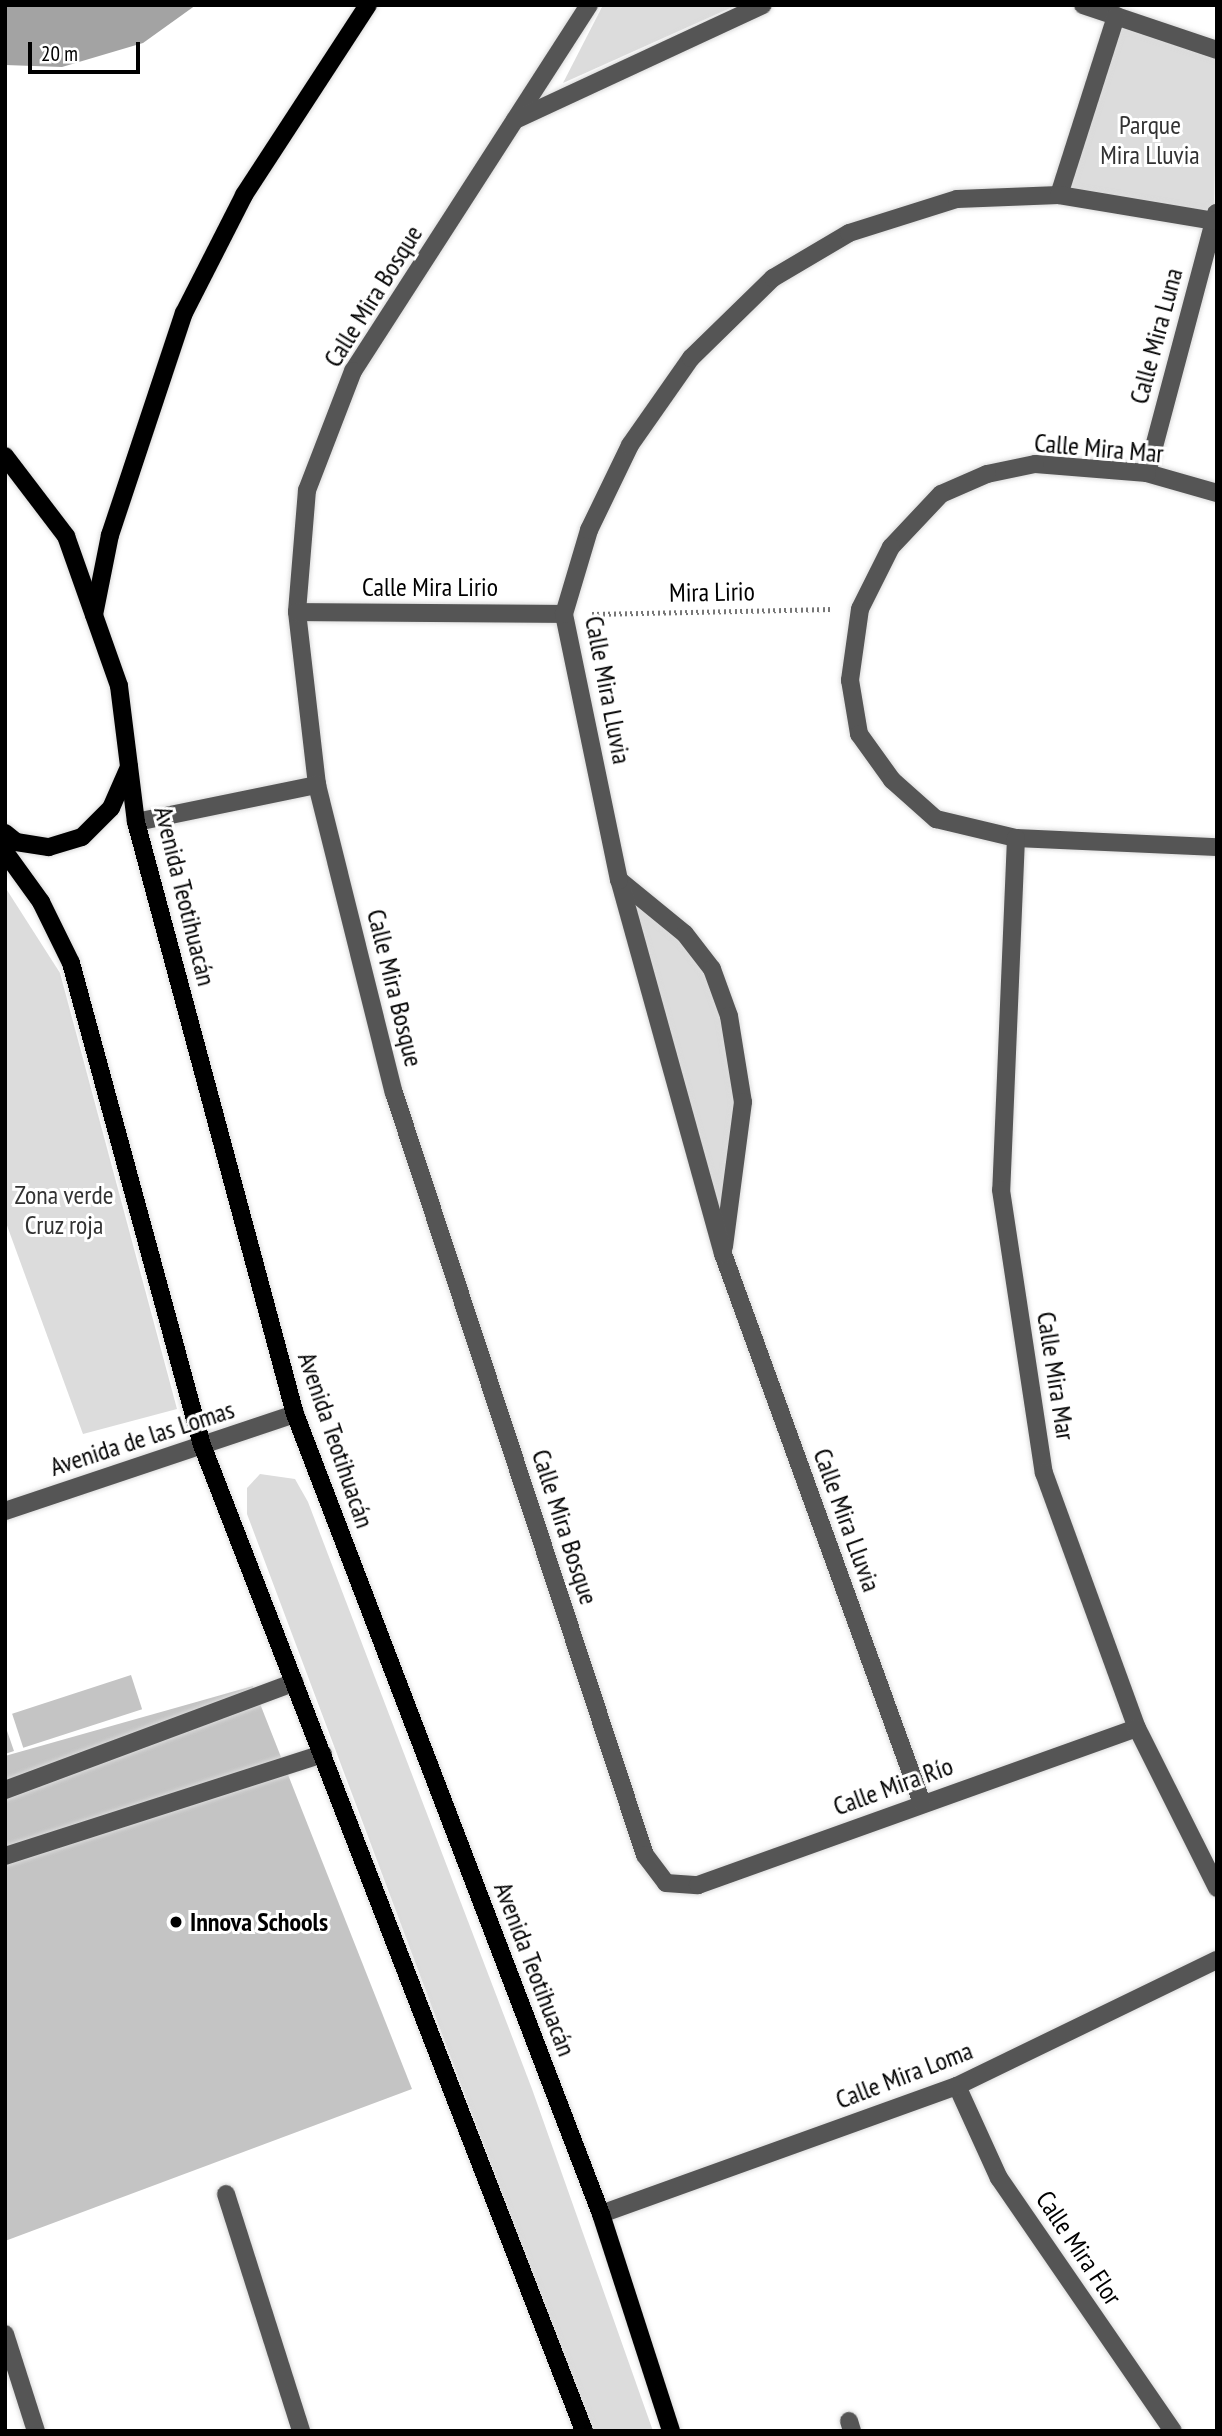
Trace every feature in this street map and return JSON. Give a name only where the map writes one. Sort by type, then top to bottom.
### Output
[{"type":"main road","points":[[94,615],[110,536],[184,313],[244,195],[368,5]]},
{"type":"main road","name":"Avenida Teotihuacán","points":[[5,456],[65,536],[119,686],[136,822],[295,1414],[601,2214],[671,2431]]},
{"type":"main road","points":[[5,832],[16,842],[49,847],[82,837],[111,808],[129,767]]},
{"type":"main road","points":[[5,852],[41,902],[71,963],[202,1445],[584,2431]]},
{"type":"street","name":"Calle Mira Bosque","points":[[590,5],[353,371],[307,490],[296,612],[317,785],[394,1093],[645,1855],[666,1883]]},
{"type":"street","points":[[515,120],[762,5]]},
{"type":"street","points":[[1083,5],[1217,50]]},
{"type":"street","points":[[1059,195],[1116,16]]},
{"type":"street","name":"Calle Mira Lluvia","points":[[922,1803],[723,1254],[619,880],[564,614],[589,530],[630,445],[691,358],[773,278],[849,233],[957,200],[1059,195],[1215,216]]},
{"type":"street","name":"Calle Mira Luna","points":[[1147,473],[1215,216]]},
{"type":"street","name":"Calle Mira Mar","points":[[1217,494],[1147,473],[1035,464],[987,474],[940,495],[891,547],[860,609],[850,680],[859,734],[892,780],[936,819],[1016,838],[1217,847]]},
{"type":"street","name":"Calle Mira Lirio","points":[[296,612],[564,614]]},
{"type":"street","points":[[136,822],[317,785]]},
{"type":"street","name":"Calle Mira Mar","points":[[1016,838],[1000,1190],[1044,1473],[1137,1728],[1217,1888]]},
{"type":"street","name":"Calle Mira Lluvia","points":[[619,880],[685,934],[712,968],[729,1016],[743,1102],[723,1254]]},
{"type":"street","name":"Avenida de las Lomas","points":[[5,1511],[295,1414]]},
{"type":"street","points":[[5,1790],[295,1682]]},
{"type":"street","name":"Calle Mira Río","points":[[666,1883],[698,1885],[1137,1728]]},
{"type":"street","points":[[5,1856],[323,1754]]},
{"type":"street","name":"Calle Mira Loma","points":[[601,2214],[957,2085],[1217,1960]]},
{"type":"street","name":"Calle Mira Flor","points":[[957,2085],[999,2178],[1173,2431]]},
{"type":"street","points":[[226,2194],[301,2431]]},
{"type":"street","points":[[5,2334],[36,2431]]},
{"type":"path","name":"Mira Lirio","points":[[564,614],[860,609]]},
{"type":"green space","points":[[603,5],[737,5],[563,83]]},
{"type":"green space","name":"Parque Mira Lluvia","points":[[1116,16],[1217,50],[1214,221],[1065,191]]},
{"type":"green space","name":"Zona verde Cruz roja","points":[[5,887],[60,973],[177,1409],[83,1434],[5,1220]]},
{"type":"green space","points":[[630,897],[680,938],[707,972],[724,1017],[736,1103],[719,1220]]},
{"type":"green space","points":[[260,1474],[295,1479],[308,1502],[532,2089],[653,2431],[591,2431],[247,1514],[247,1488]]},
{"type":"shaded area","points":[[5,5],[196,5],[143,43],[62,67],[5,65]]},
{"type":"building","points":[[131,1675],[142,1709],[23,1748],[12,1714]]},
{"type":"building","name":"Innova Schools","points":[[253,1686],[412,2089],[5,2241],[5,1756]]},
{"type":"building","points":[[5,1725],[14,1751],[5,1754]]},
{"type":"place","name":"Innova Schools","points":[[176,1922]]}]
